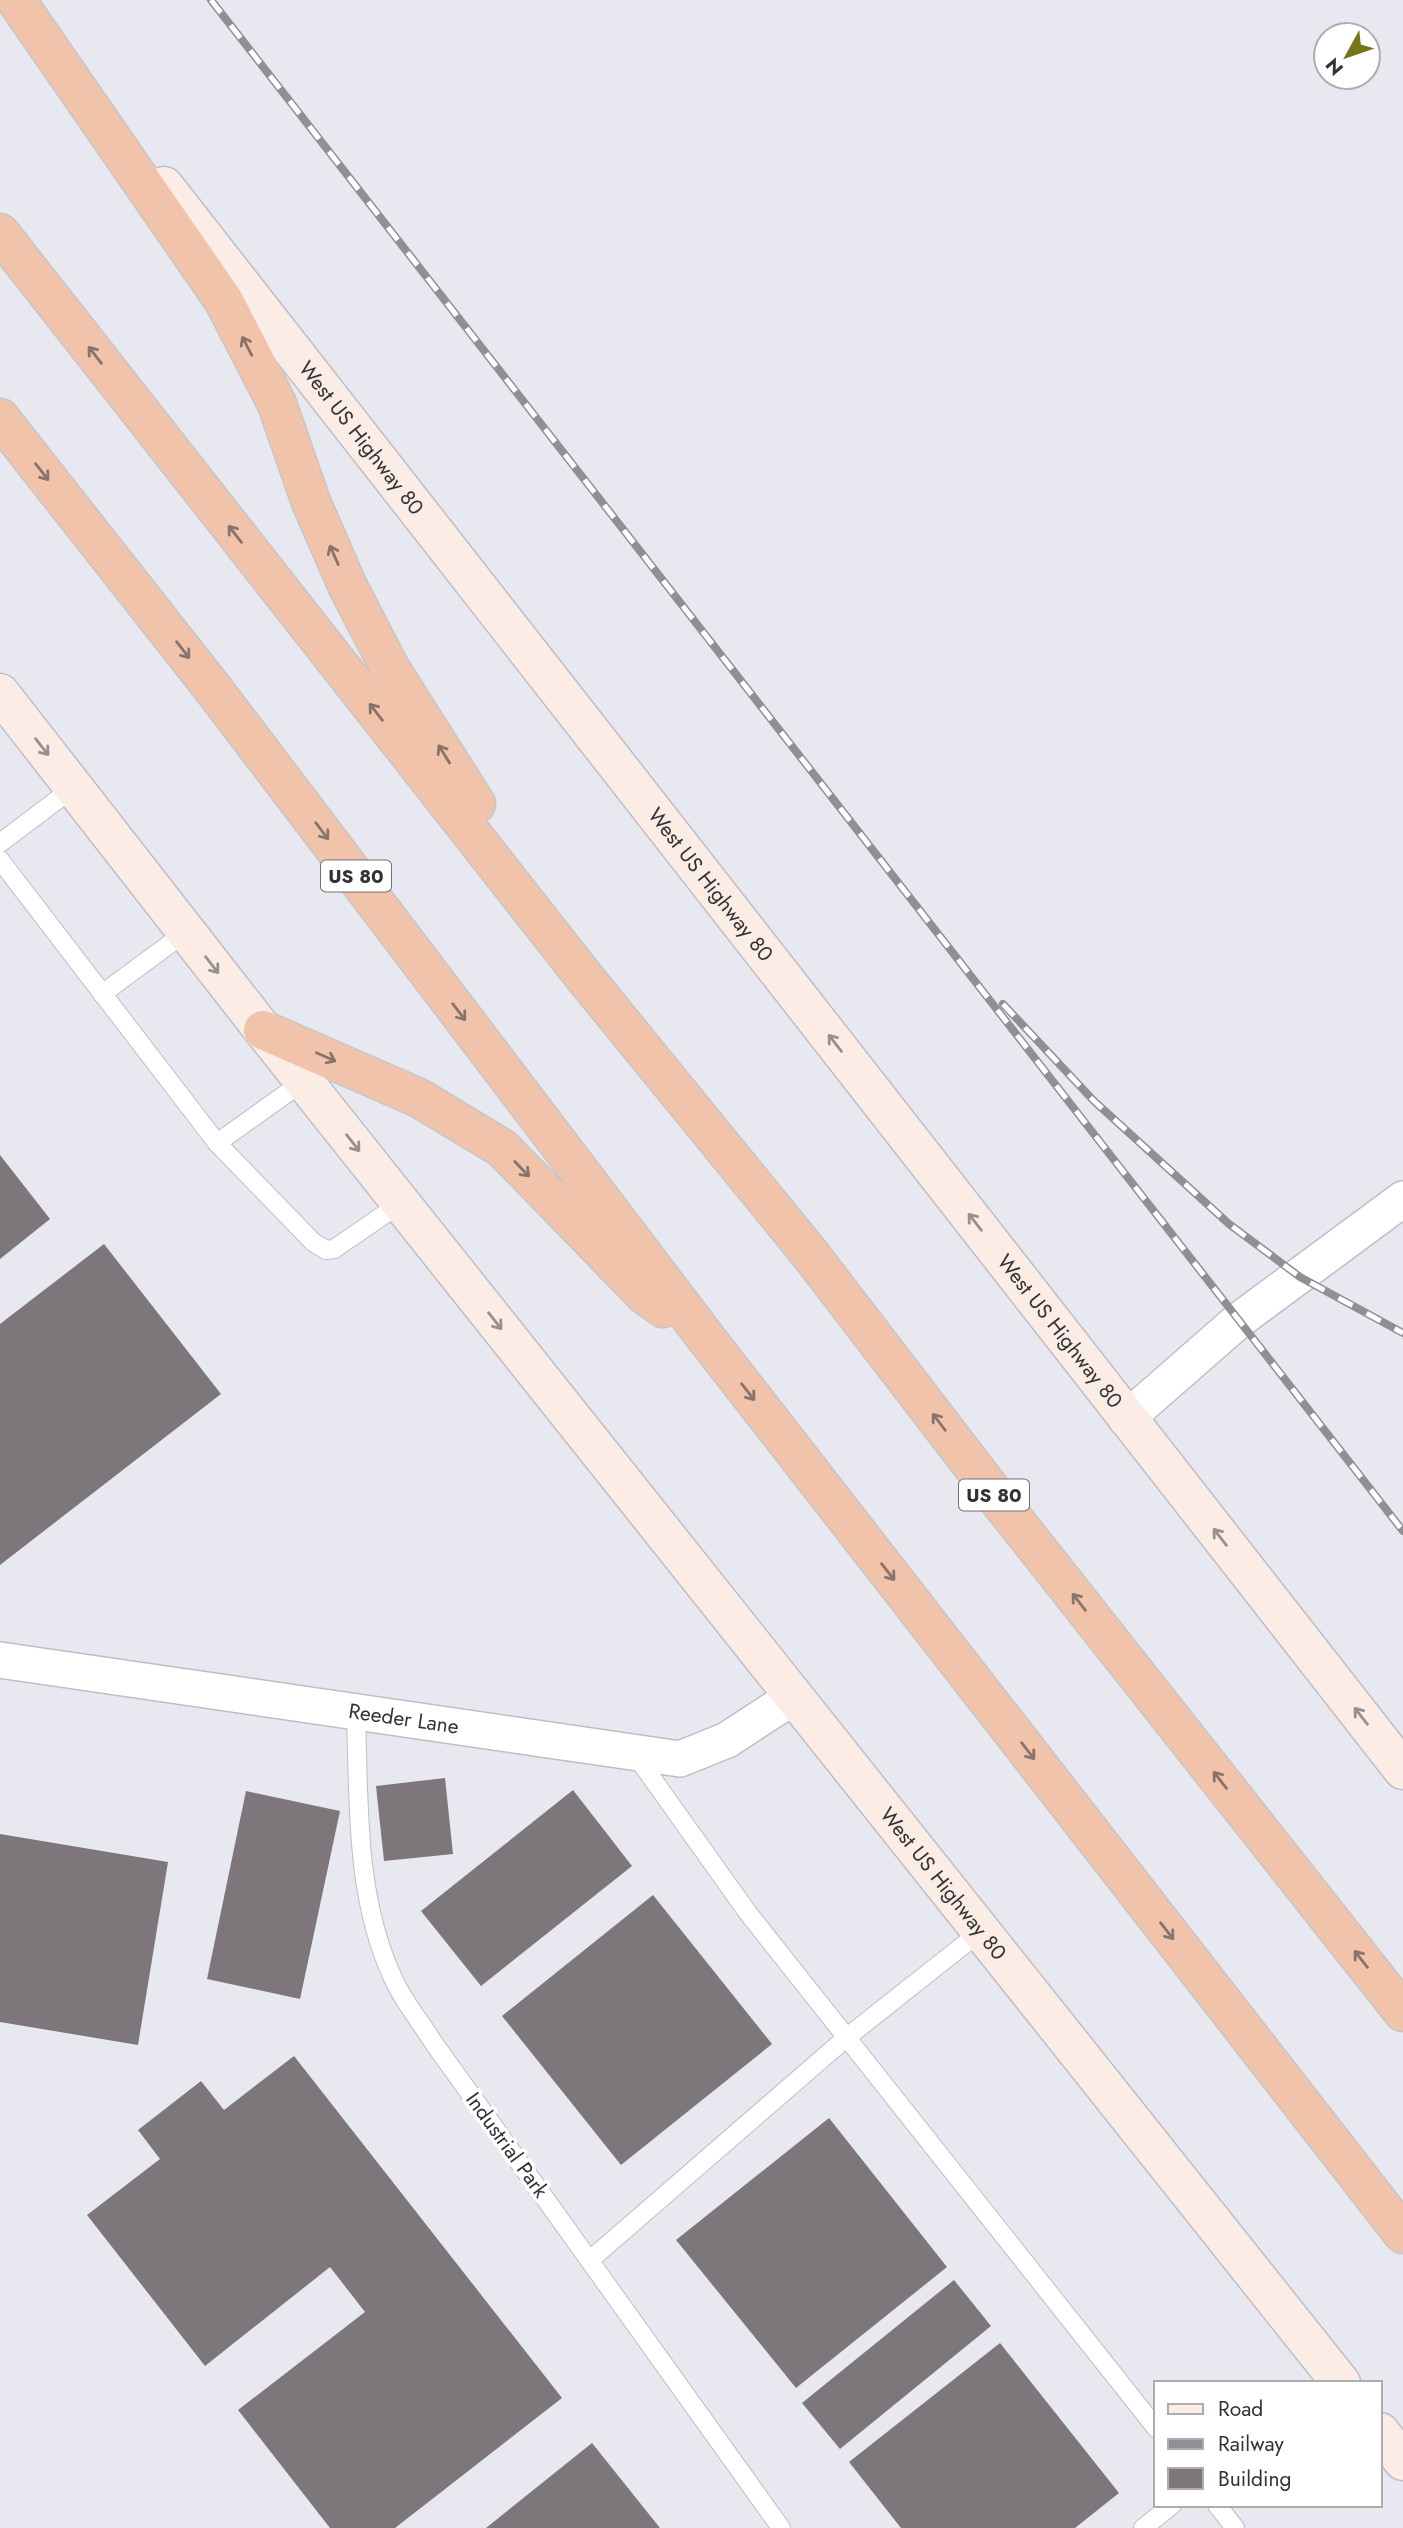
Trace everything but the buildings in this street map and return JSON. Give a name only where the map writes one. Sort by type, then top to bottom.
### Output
[{"type":"highway","points":[[17,0],[224,301],[277,404],[311,502],[348,587],[390,668],[585,978]]},
{"type":"highway","name":"US 80","points":[[0,233],[585,978],[810,1254],[1000,1503],[1403,2012]]},
{"type":"highway","name":"US 80","points":[[0,418],[214,690],[706,1338],[1403,2234]]},
{"type":"highway","points":[[263,1030],[419,1098],[502,1148],[645,1296],[706,1338]]},
{"type":"main road","name":"West US Highway 80","points":[[17,0],[1403,1770]]},
{"type":"main road","name":"West US Highway 80","points":[[0,693],[263,1030],[1336,2381]]},
{"type":"main road","points":[[1382,2435],[1403,2461]]},
{"type":"street","points":[[1126,1419],[1238,1321],[1403,1199]]},
{"type":"street","name":"Reeder Lane","points":[[0,1660],[356,1714],[680,1759],[727,1740],[793,1696]]},
{"type":"lane","points":[[0,844],[73,788]]},
{"type":"lane","points":[[0,860],[217,1143],[295,1225],[327,1250],[334,1249],[401,1203]]},
{"type":"lane","points":[[102,994],[186,932]]},
{"type":"lane","points":[[217,1143],[304,1081]]},
{"type":"lane","name":"Industrial Park","points":[[356,1714],[360,1834],[369,1910],[393,1979],[433,2042],[782,2528]]},
{"type":"lane","points":[[634,1753],[748,1913],[1154,2425]]},
{"type":"lane","points":[[590,2260],[846,2038],[980,1931]]},
{"type":"lane","points":[[1143,2528],[1169,2507]]},
{"type":"lane","points":[[1219,2507],[1235,2528]]},
{"type":"railway","points":[[211,0],[1403,1531]]},
{"type":"railway","points":[[1003,1004],[1094,1101],[1229,1224],[1300,1277],[1403,1333]]}]
